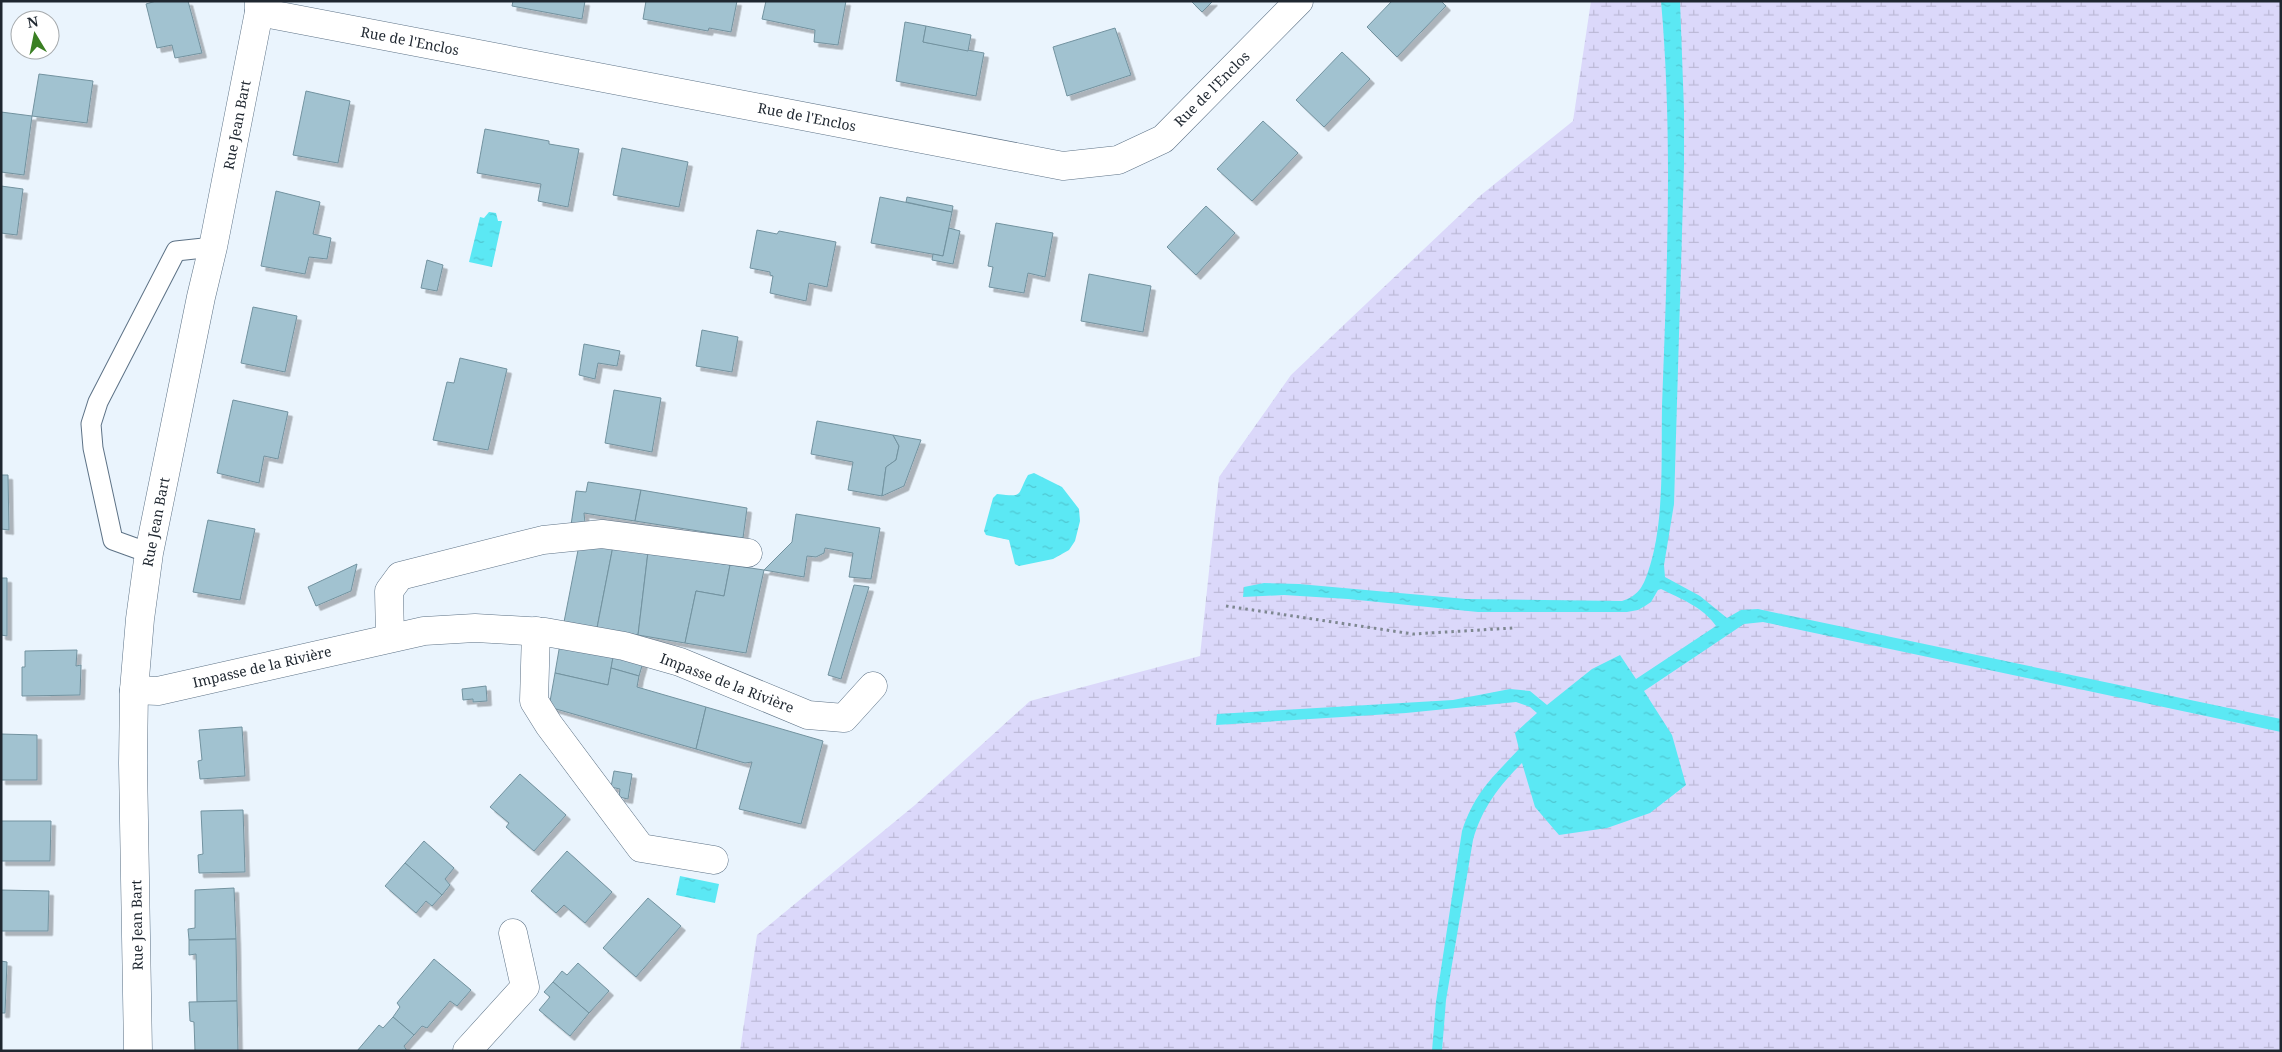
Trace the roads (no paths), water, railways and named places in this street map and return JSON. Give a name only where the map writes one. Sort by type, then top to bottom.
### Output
[{"type":"street","name":"Rue de l'Enclos","points":[[259,7],[1063,166],[1118,160],[1163,139],[1299,1]]},
{"type":"street","name":"Rue Jean Bart","points":[[138,1051],[133,763],[134,690],[140,619],[149,553],[201,297],[213,247],[259,7]]},
{"type":"street","points":[[390,638],[390,591],[400,576],[543,540],[602,534],[748,553]]},
{"type":"street","name":"Impasse de la Rivière","points":[[134,690],[158,691],[424,631],[475,628],[536,631],[624,646],[680,662],[808,715],[844,718],[873,686]]},
{"type":"street","points":[[536,631],[534,701],[549,725],[641,848],[714,860]]},
{"type":"street","points":[[468,1051],[525,986],[513,933]]},
{"type":"lane","points":[[149,553],[113,540],[93,448],[91,424],[98,402],[176,251],[213,247]]},
{"type":"water","points":[[1661,1],[1680,1],[1684,110],[1674,504],[1664,565],[1665,577],[1700,596],[1727,618],[1741,610],[1758,609],[2281,719],[2281,732],[1763,622],[1744,624],[1644,691],[1672,735],[1686,785],[1650,813],[1607,828],[1559,835],[1535,807],[1522,763],[1492,798],[1481,818],[1473,840],[1446,1000],[1442,1051],[1432,1051],[1436,1002],[1462,831],[1467,817],[1485,786],[1519,749],[1515,733],[1537,713],[1530,707],[1516,702],[1406,713],[1216,725],[1217,714],[1453,700],[1510,689],[1530,691],[1547,705],[1592,669],[1620,655],[1636,679],[1716,626],[1711,619],[1698,609],[1661,589],[1658,590],[1651,602],[1638,610],[1627,612],[1478,612],[1348,599],[1284,595],[1243,597],[1244,587],[1264,583],[1299,584],[1466,599],[1622,601],[1636,594],[1642,586],[1653,553],[1657,533],[1661,490],[1668,153],[1665,52]]},
{"type":"water","points":[[489,212],[496,213],[498,221],[502,221],[492,267],[469,262],[480,217],[484,218]]},
{"type":"water","points":[[1034,473],[1062,487],[1079,509],[1080,521],[1075,541],[1069,550],[1053,559],[1019,566],[1015,564],[1009,540],[986,535],[984,531],[993,498],[997,494],[1018,494],[1028,475]]},
{"type":"water","points":[[680,876],[719,884],[715,903],[676,895]]}]
